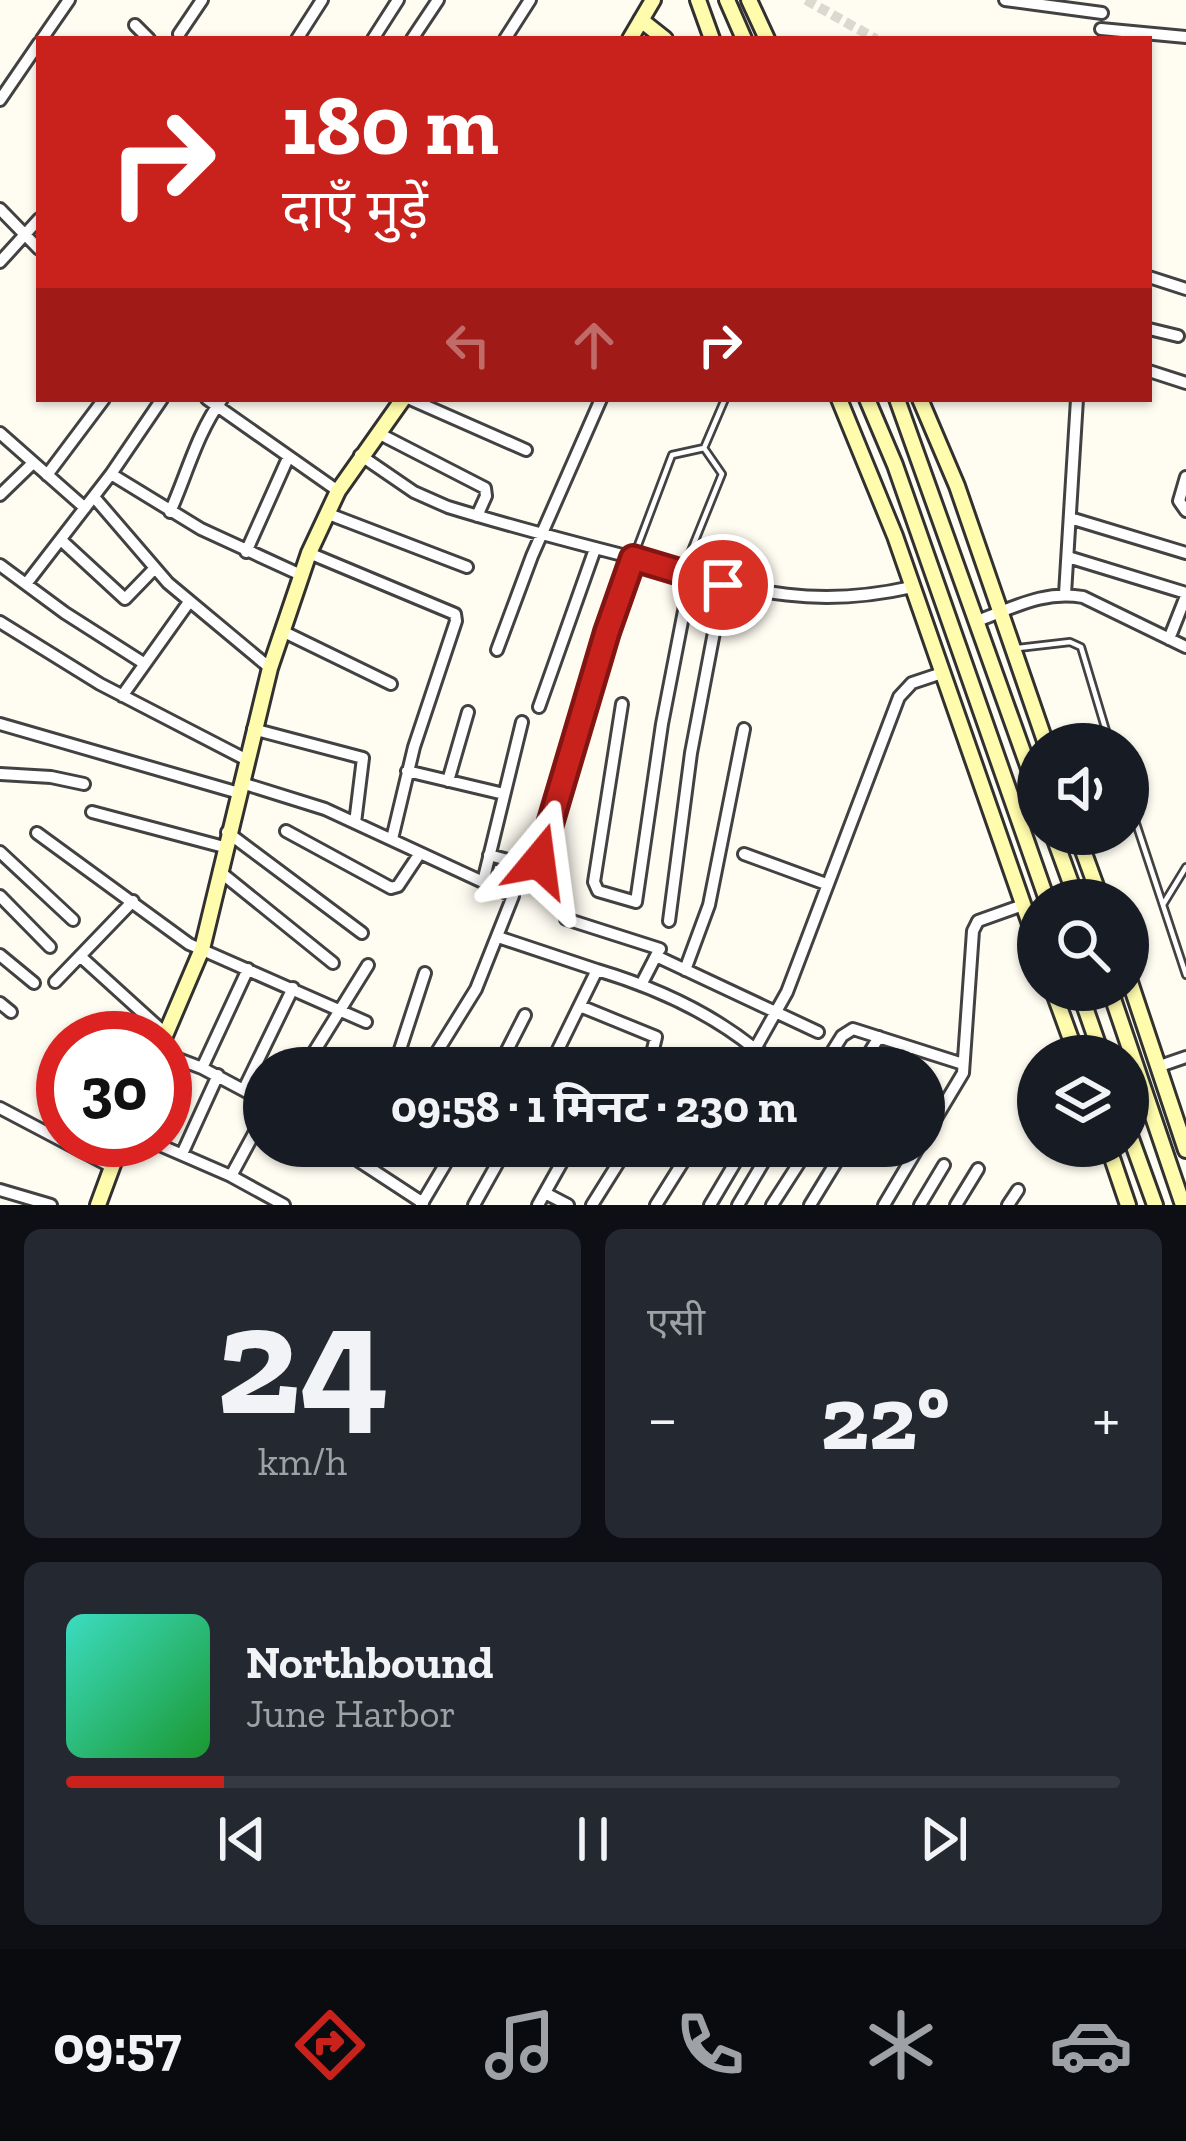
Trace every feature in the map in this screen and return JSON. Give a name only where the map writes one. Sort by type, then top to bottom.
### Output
[{"type":"street","points":[[44,36],[69,0]]},
{"type":"street","points":[[179,34],[202,0]]},
{"type":"street","points":[[299,36],[322,0]]},
{"type":"street","points":[[375,36],[398,0]]},
{"type":"street","points":[[414,36],[438,0]]},
{"type":"street","points":[[507,36],[530,0]]},
{"type":"street","points":[[632,36],[652,0]]},
{"type":"street","points":[[698,0],[711,36]]},
{"type":"street","points":[[727,0],[743,36]]},
{"type":"street","points":[[749,0],[766,36]]},
{"type":"street","points":[[1005,0],[1103,6],[1100,34],[1186,37]]},
{"type":"street","points":[[641,20],[661,36]]},
{"type":"street","points":[[135,25],[146,36]]},
{"type":"street","points":[[0,100],[36,47]]},
{"type":"street","points":[[0,209],[36,246]]},
{"type":"street","points":[[0,262],[36,222]]},
{"type":"street","points":[[1152,278],[1186,290]]},
{"type":"street","points":[[1152,330],[1178,336]]},
{"type":"street","points":[[1152,372],[1186,383]]},
{"type":"street","points":[[47,476],[102,402]]},
{"type":"street","points":[[26,584],[160,402]]},
{"type":"street","points":[[170,512],[215,402]]},
{"type":"street","points":[[216,402],[338,491]]},
{"type":"street","points":[[176,1011],[202,949],[269,668],[301,575],[338,491],[360,455],[404,402]]},
{"type":"street","points":[[413,402],[526,450]]},
{"type":"street","points":[[496,650],[600,402]]},
{"type":"street","points":[[840,402],[876,485],[1017,888]]},
{"type":"street","points":[[867,402],[895,465],[1040,879]]},
{"type":"street","points":[[898,402],[1017,734]]},
{"type":"street","points":[[921,402],[957,486],[1039,723]]},
{"type":"street","points":[[1065,594],[1077,402]]},
{"type":"street","points":[[0,433],[85,508]]},
{"type":"street","points":[[378,433],[484,488],[486,496],[477,516]]},
{"type":"street","points":[[360,455],[414,492],[477,516],[723,585],[811,597],[883,594],[912,587]]},
{"type":"street","points":[[246,552],[288,458]]},
{"type":"street","points":[[0,495],[33,463]]},
{"type":"street","points":[[111,474],[170,512],[301,575]]},
{"type":"street","points":[[1186,478],[1179,501],[1186,511]]},
{"type":"street","points":[[94,497],[154,569],[269,668]]},
{"type":"street","points":[[326,513],[467,567]]},
{"type":"street","points":[[1070,518],[1186,553]]},
{"type":"street","points":[[61,540],[125,599],[154,569]]},
{"type":"street","points":[[539,706],[595,549]]},
{"type":"street","points":[[309,554],[455,614],[407,771],[392,839]]},
{"type":"street","points":[[1068,557],[1186,594],[1183,612],[1169,638]]},
{"type":"street","points":[[489,855],[530,866],[539,861],[633,558]]},
{"type":"street","points":[[0,565],[145,664]]},
{"type":"street","points":[[622,704],[594,882],[598,891],[636,902],[687,574]]},
{"type":"street","points":[[669,922],[691,753],[723,585]]},
{"type":"street","points":[[977,621],[1037,598],[1065,594],[1083,597],[1186,647]]},
{"type":"street","points":[[122,696],[189,602]]},
{"type":"street","points":[[0,622],[122,696],[247,760]]},
{"type":"street","points":[[282,631],[391,684]]},
{"type":"street","points":[[756,1047],[776,1012],[899,697],[912,683],[942,673]]},
{"type":"street","points":[[448,781],[468,712]]},
{"type":"street","points":[[483,882],[522,722]]},
{"type":"street","points":[[0,724],[240,788],[295,797],[513,896],[476,988],[440,1047]]},
{"type":"street","points":[[686,970],[709,905],[744,729]]},
{"type":"street","points":[[253,730],[363,758],[355,823]]},
{"type":"street","points":[[407,771],[504,794]]},
{"type":"street","points":[[0,775],[84,784]]},
{"type":"street","points":[[92,812],[226,839],[362,933]]},
{"type":"street","points":[[286,831],[391,888],[398,886],[420,853]]},
{"type":"street","points":[[38,833],[178,938],[366,1022]]},
{"type":"street","points":[[0,852],[73,920]]},
{"type":"street","points":[[744,854],[826,884]]},
{"type":"street","points":[[219,870],[333,963]]},
{"type":"street","points":[[0,896],[50,947]]},
{"type":"street","points":[[55,982],[133,901]]},
{"type":"street","points":[[945,1105],[963,1064],[973,931],[978,921],[1017,907]]},
{"type":"street","points":[[566,919],[660,950],[686,970],[818,1032]]},
{"type":"street","points":[[498,937],[640,985],[700,1012],[752,1047]]},
{"type":"street","points":[[640,985],[660,950]]},
{"type":"street","points":[[0,955],[34,982]]},
{"type":"street","points":[[80,956],[138,1011]]},
{"type":"street","points":[[316,1047],[368,965]]},
{"type":"street","points":[[202,1068],[248,969]]},
{"type":"street","points":[[560,1047],[597,970]]},
{"type":"street","points":[[401,1047],[425,974]]},
{"type":"street","points":[[264,1047],[293,988]]},
{"type":"street","points":[[0,1003],[11,1012]]},
{"type":"street","points":[[580,1006],[656,1037],[653,1047]]},
{"type":"street","points":[[1086,1011],[1094,1035]]},
{"type":"street","points":[[1139,1011],[1186,1150]]},
{"type":"street","points":[[509,1047],[525,1015]]},
{"type":"street","points":[[1073,1035],[1092,1028]]},
{"type":"street","points":[[836,1047],[847,1031],[859,1030],[907,1047]]},
{"type":"street","points":[[873,1047],[879,1037]]},
{"type":"street","points":[[1149,1078],[1186,1057]]},
{"type":"street","points":[[945,1059],[963,1064]]},
{"type":"street","points":[[192,1064],[243,1088]]},
{"type":"street","points":[[192,1132],[218,1076]]},
{"type":"street","points":[[1149,1104],[1183,1205]]},
{"type":"street","points":[[0,1108],[36,1127]]},
{"type":"street","points":[[231,1175],[243,1153]]},
{"type":"street","points":[[192,1158],[284,1205]]},
{"type":"street","points":[[98,1205],[112,1167]]},
{"type":"street","points":[[369,1167],[422,1204],[443,1167]]},
{"type":"street","points":[[474,1205],[495,1167]]},
{"type":"street","points":[[538,1205],[559,1167]]},
{"type":"street","points":[[592,1205],[616,1167]]},
{"type":"street","points":[[656,1205],[680,1167]]},
{"type":"street","points":[[710,1205],[733,1167]]},
{"type":"street","points":[[738,1205],[761,1167]]},
{"type":"street","points":[[772,1205],[796,1167]]},
{"type":"street","points":[[810,1205],[833,1167]]},
{"type":"street","points":[[884,1205],[907,1167]]},
{"type":"street","points":[[920,1205],[943,1167]]},
{"type":"street","points":[[1115,1167],[1128,1205]]},
{"type":"street","points":[[1141,1167],[1155,1205]]},
{"type":"street","points":[[956,1205],[978,1169]]},
{"type":"street","points":[[0,1190],[51,1205]]},
{"type":"street","points":[[1009,1205],[1018,1190]]},
{"type":"street","points":[[545,1192],[568,1205]]},
{"type":"lane","points":[[704,448],[724,402]]},
{"type":"lane","points":[[633,558],[672,455],[704,448]]},
{"type":"lane","points":[[687,574],[722,474],[704,448]]},
{"type":"lane","points":[[1012,648],[1070,642],[1081,647],[1104,723]]},
{"type":"lane","points":[[1146,855],[1186,975]]},
{"type":"lane","points":[[1162,906],[1186,867]]},
{"type":"tunnel","points":[[806,0],[871,36]]},
{"type":"route","points":[[539,861],[633,558],[723,585]]}]
